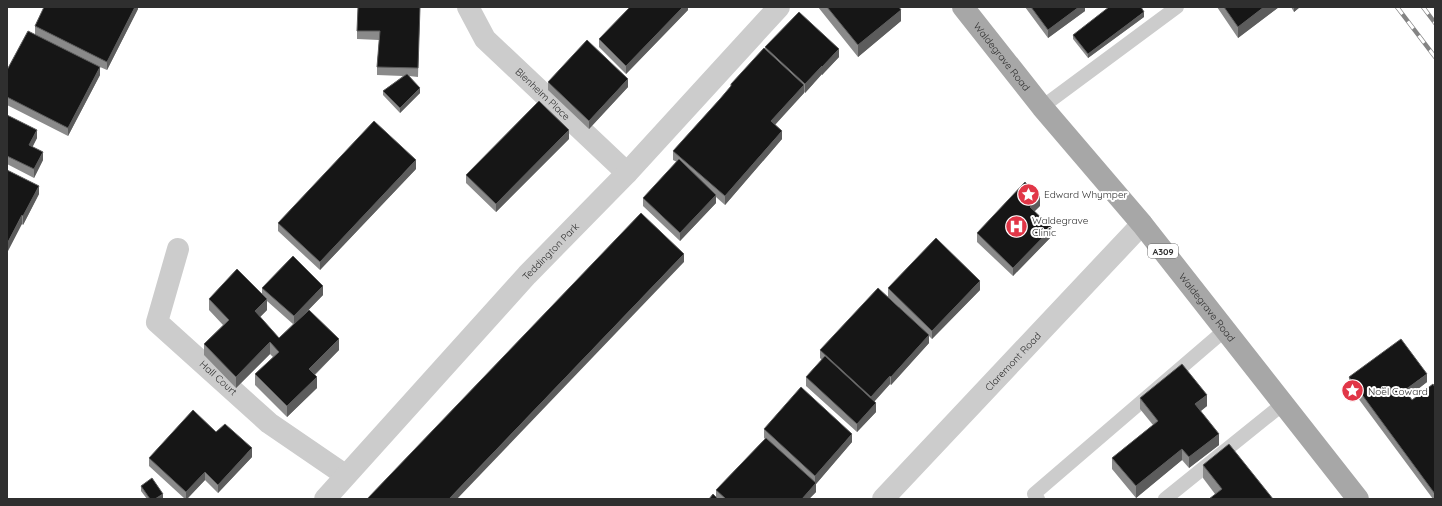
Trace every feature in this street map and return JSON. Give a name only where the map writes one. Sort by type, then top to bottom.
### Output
[{"type":"main road","name":"Waldegrave Road","points":[[963,7],[1042,107],[1142,224],[1283,404],[1351,497]]},
{"type":"street","name":"Blenheim Place","points":[[468,7],[486,39],[627,173]]},
{"type":"street","name":"Teddington Park","points":[[324,499],[527,275],[627,173],[779,7]]},
{"type":"street","name":"Claremont Road","points":[[883,499],[1142,224]]},
{"type":"street","name":"Hall Court","points":[[178,249],[157,322],[269,423],[345,475]]},
{"type":"lane","points":[[1042,107],[1177,7]]},
{"type":"lane","points":[[1038,499],[1034,494],[1225,330]]},
{"type":"lane","points":[[1165,499],[1283,404]]},
{"type":"building","points":[[44,7],[135,7],[107,62],[35,26]]},
{"type":"building","points":[[358,7],[420,7],[418,68],[377,67],[380,31],[357,31]]},
{"type":"building","points":[[630,7],[683,7],[626,66],[599,39]]},
{"type":"building","points":[[827,7],[899,7],[901,10],[858,45]]},
{"type":"building","points":[[1031,7],[1079,7],[1048,30]]},
{"type":"building","points":[[1109,7],[1141,7],[1144,12],[1088,54],[1073,35]]},
{"type":"building","points":[[1224,7],[1264,7],[1238,27]]},
{"type":"building","points":[[799,12],[839,49],[805,84],[765,47]]},
{"type":"building","points":[[28,31],[100,67],[68,128],[7,97],[7,70]]},
{"type":"building","points":[[587,40],[628,79],[589,121],[548,82]]},
{"type":"building","points":[[764,48],[804,85],[771,121],[782,131],[725,196],[673,151]]},
{"type":"building","points":[[407,74],[420,88],[400,108],[383,91]]},
{"type":"building","points":[[539,101],[569,130],[496,204],[466,175]]},
{"type":"building","points":[[7,115],[37,130],[29,145],[43,152],[34,169],[7,156]]},
{"type":"building","points":[[374,121],[416,160],[320,262],[278,223]]},
{"type":"building","points":[[679,159],[716,195],[680,233],[643,198]]},
{"type":"building","points":[[7,170],[39,186],[7,244]]},
{"type":"building","name":"Waldegrave Clinic","points":[[1025,182],[1040,197],[1030,207],[1052,228],[1013,268],[977,233]]},
{"type":"building","points":[[641,213],[684,254],[449,499],[367,499]]},
{"type":"building","points":[[936,238],[980,281],[932,331],[888,288]]},
{"type":"building","points":[[293,256],[323,286],[294,316],[262,288]]},
{"type":"building","points":[[237,269],[267,299],[255,311],[279,338],[309,310],[339,339],[309,369],[317,377],[287,406],[255,374],[279,352],[270,342],[236,377],[204,344],[229,320],[209,299]]},
{"type":"building","points":[[878,288],[929,335],[871,397],[820,350]]},
{"type":"building","points":[[1401,339],[1427,374],[1405,390],[1412,400],[1433,384],[1435,387],[1435,494],[1349,377]]},
{"type":"building","points":[[825,356],[876,403],[857,424],[806,377]]},
{"type":"building","points":[[1182,364],[1207,395],[1195,404],[1219,434],[1189,457],[1182,449],[1136,486],[1112,458],[1158,421],[1140,398]]},
{"type":"building","points":[[801,387],[852,434],[815,476],[764,429]]},
{"type":"building","points":[[193,410],[216,432],[225,424],[252,448],[218,485],[205,472],[186,492],[149,458]]},
{"type":"building","points":[[766,438],[816,483],[802,499],[726,499],[716,490]]},
{"type":"building","points":[[1229,444],[1273,499],[1209,499],[1222,489],[1203,465]]},
{"type":"building","points":[[152,478],[163,494],[155,499],[150,499],[141,486]]},
{"type":"building","points":[[713,494],[718,499],[709,499]]},
{"type":"railway","points":[[1397,7],[1435,57]]},
{"type":"railway","points":[[1423,7],[1435,23]]},
{"type":"place","name":"Edward Whymper","points":[[1029,194]]},
{"type":"place","name":"Waldegrave Clinic","points":[[1016,226]]},
{"type":"place","name":"Noël Coward","points":[[1352,391]]}]
